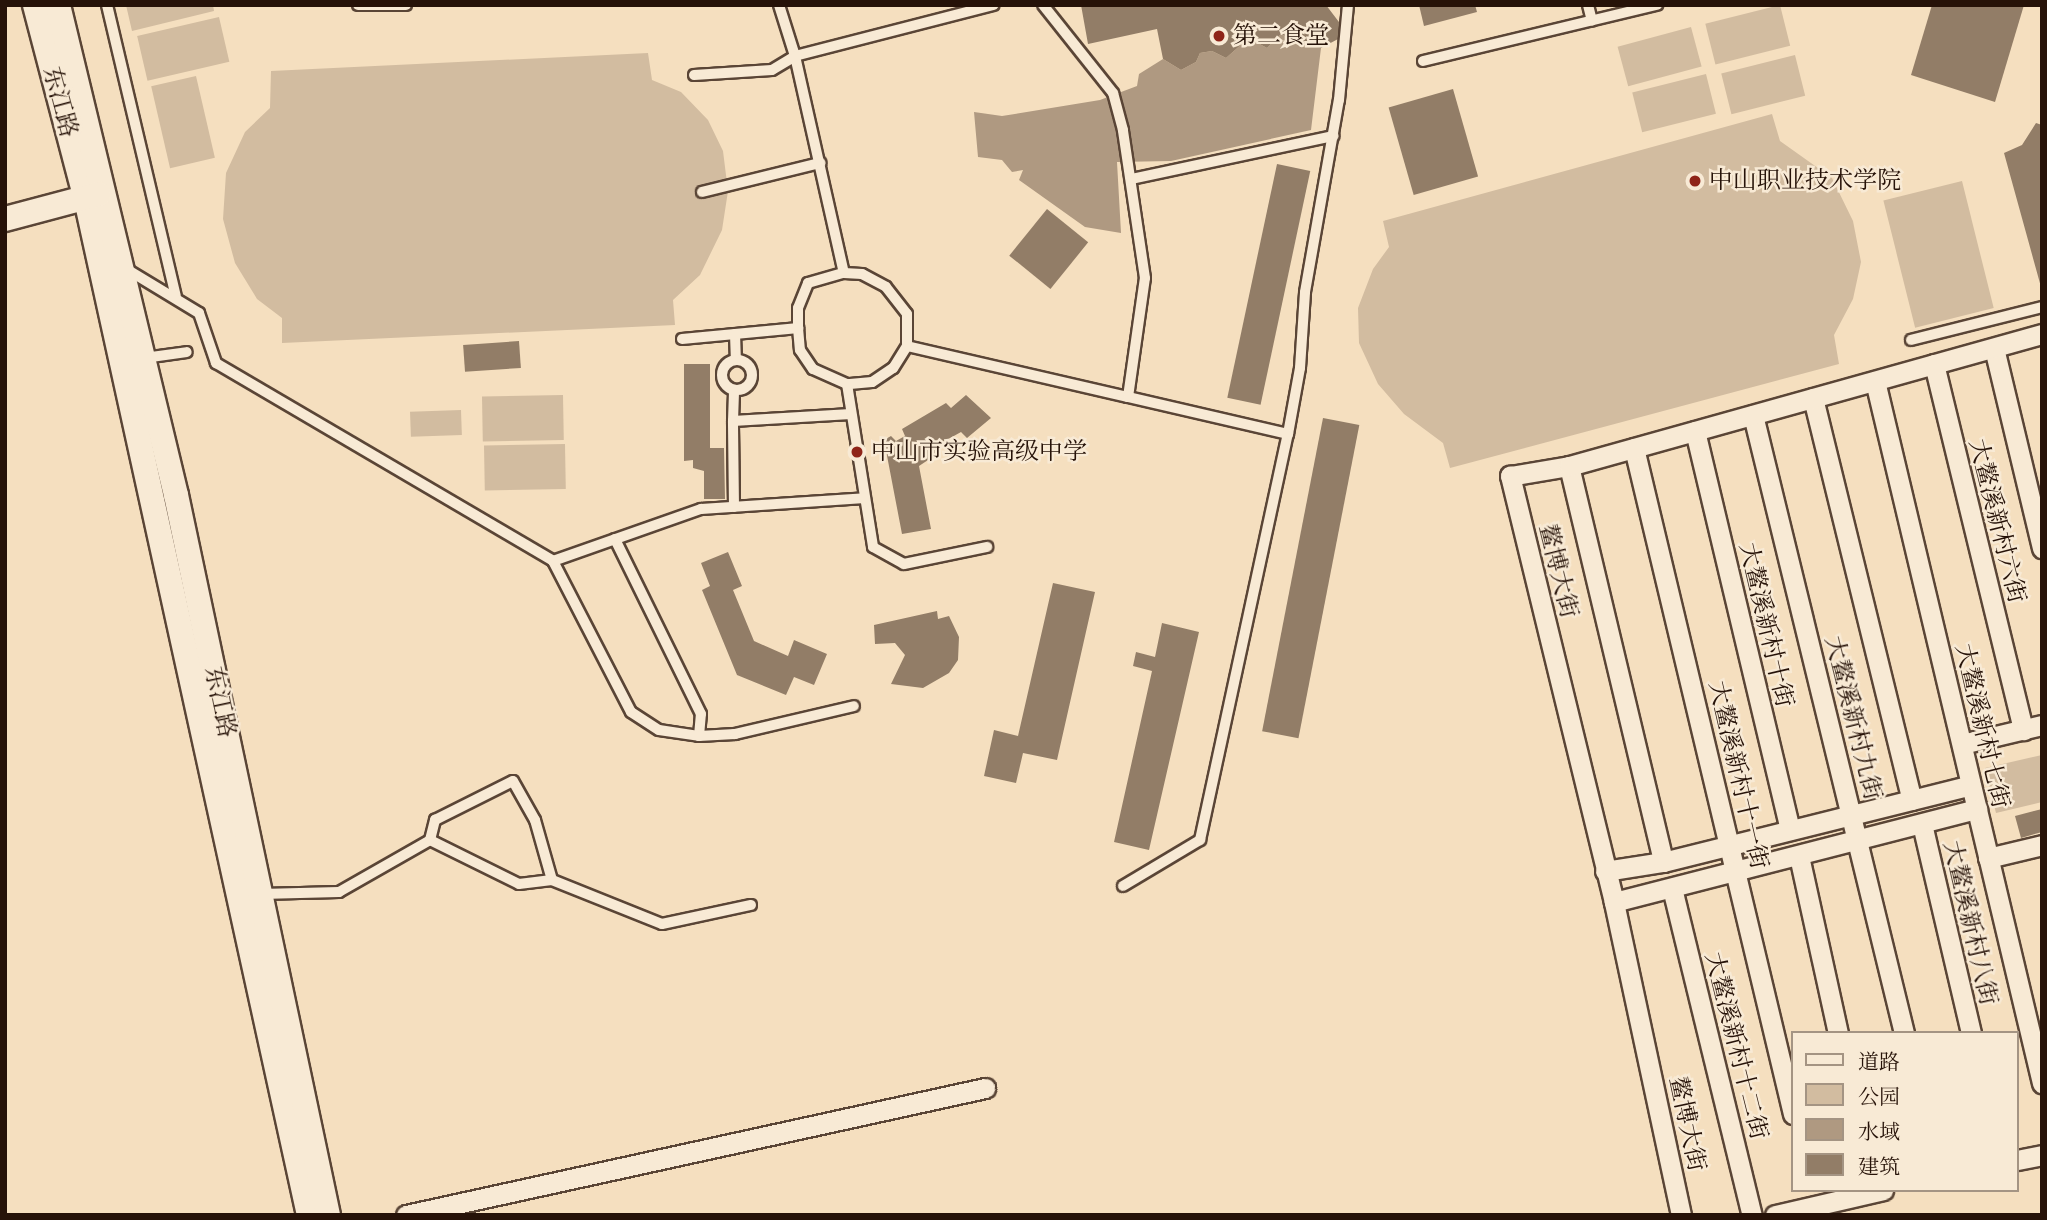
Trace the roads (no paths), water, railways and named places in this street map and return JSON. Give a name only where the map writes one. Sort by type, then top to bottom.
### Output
[{"type":"street","name":"东江路","points":[[34,5],[95,196],[122,266],[328,1215]]},
{"type":"street","name":"东江路","points":[[58,5],[95,196],[309,1215]]},
{"type":"street","points":[[5,219],[95,196]]},
{"type":"street","name":"鳌博大街","points":[[1681,1215],[1614,902],[1510,476],[1569,466],[2042,334]]},
{"type":"street","points":[[1994,348],[2042,548]]},
{"type":"street","name":"大鳌溪新村六街","points":[[1934,364],[2032,727]]},
{"type":"street","name":"大鳌溪新村七街","points":[[1875,380],[2042,1083]]},
{"type":"street","points":[[1812,398],[1912,800]]},
{"type":"street","name":"大鳌溪新村九街","points":[[1752,415],[1904,1031]]},
{"type":"street","name":"大鳌溪新村十街","points":[[1695,431],[1790,830]]},
{"type":"street","name":"大鳌溪新村十一街","points":[[1634,448],[1792,1110]]},
{"type":"street","points":[[1569,466],[1663,862]]},
{"type":"street","points":[[1962,744],[2032,727]]},
{"type":"street","points":[[1605,871],[1663,862],[1971,785]]},
{"type":"street","points":[[1614,902],[1977,809]]},
{"type":"street","name":"大鳌溪新村八街","points":[[1922,824],[1971,1031]]},
{"type":"street","points":[[1989,858],[2042,845]]},
{"type":"street","points":[[1799,856],[1838,1031]]},
{"type":"street","name":"大鳌溪新村十二街","points":[[1672,888],[1752,1215]]},
{"type":"street","points":[[406,1215],[985,1088]]},
{"type":"street","points":[[2019,1160],[2042,1154]]},
{"type":"street","points":[[1775,1215],[1813,1198],[1868,1192]]},
{"type":"lane","points":[[107,5],[176,296]]},
{"type":"lane","points":[[358,5],[406,5]]},
{"type":"lane","points":[[779,5],[795,56],[844,273]]},
{"type":"lane","points":[[694,75],[772,70],[795,56],[994,5]]},
{"type":"lane","points":[[1043,5],[1112,93],[1133,195],[1145,278],[1128,397]]},
{"type":"lane","points":[[1123,886],[1200,839],[1300,368],[1305,292],[1333,136],[1348,5]]},
{"type":"lane","points":[[1588,5],[1592,21]]},
{"type":"lane","points":[[1423,61],[1657,5]]},
{"type":"lane","points":[[1130,179],[1333,136]]},
{"type":"lane","points":[[702,192],[820,163]]},
{"type":"lane","points":[[122,266],[176,296],[199,313],[216,363],[553,561],[631,712],[659,730],[699,736],[734,734],[854,706]]},
{"type":"lane","points":[[844,273],[862,274],[886,287],[906,314],[907,346],[892,368],[872,382],[846,384],[813,369],[800,350],[798,328],[798,308],[808,283],[844,273]]},
{"type":"lane","points":[[1911,340],[2042,306]]},
{"type":"lane","points":[[682,339],[798,328]]},
{"type":"lane","points":[[735,334],[736,360]]},
{"type":"lane","points":[[907,346],[1288,434]]},
{"type":"lane","points":[[144,358],[187,352]]},
{"type":"lane","points":[[733,507],[734,390],[722,375],[725,365],[736,360],[748,364],[753,377],[744,389],[734,390]]},
{"type":"lane","points":[[846,384],[873,547],[881,555],[904,564],[987,547]]},
{"type":"lane","points":[[733,421],[851,414]]},
{"type":"lane","points":[[553,561],[701,509],[865,498]]},
{"type":"lane","points":[[615,539],[701,714],[699,736]]},
{"type":"lane","points":[[260,894],[339,892],[430,840],[435,820],[513,781],[535,820],[552,880]]},
{"type":"lane","points":[[430,840],[519,884],[552,880],[662,924],[751,905]]},
{"type":"water","points":[[1281,34],[1302,46],[1321,48],[1311,130],[1171,161],[1117,162],[1121,233],[1085,227],[1019,180],[1023,170],[1012,172],[1002,160],[978,157],[974,112],[1002,116],[1100,100],[1137,86],[1139,74],[1163,59],[1181,70],[1196,62],[1200,53],[1212,51],[1226,58],[1243,43],[1254,41],[1267,48]]},
{"type":"place","name":"第二食堂","points":[[1219,36]]},
{"type":"place","name":"中山职业技术学院","points":[[1695,181]]},
{"type":"place","name":"中山市实验高级中学","points":[[857,452]]}]
